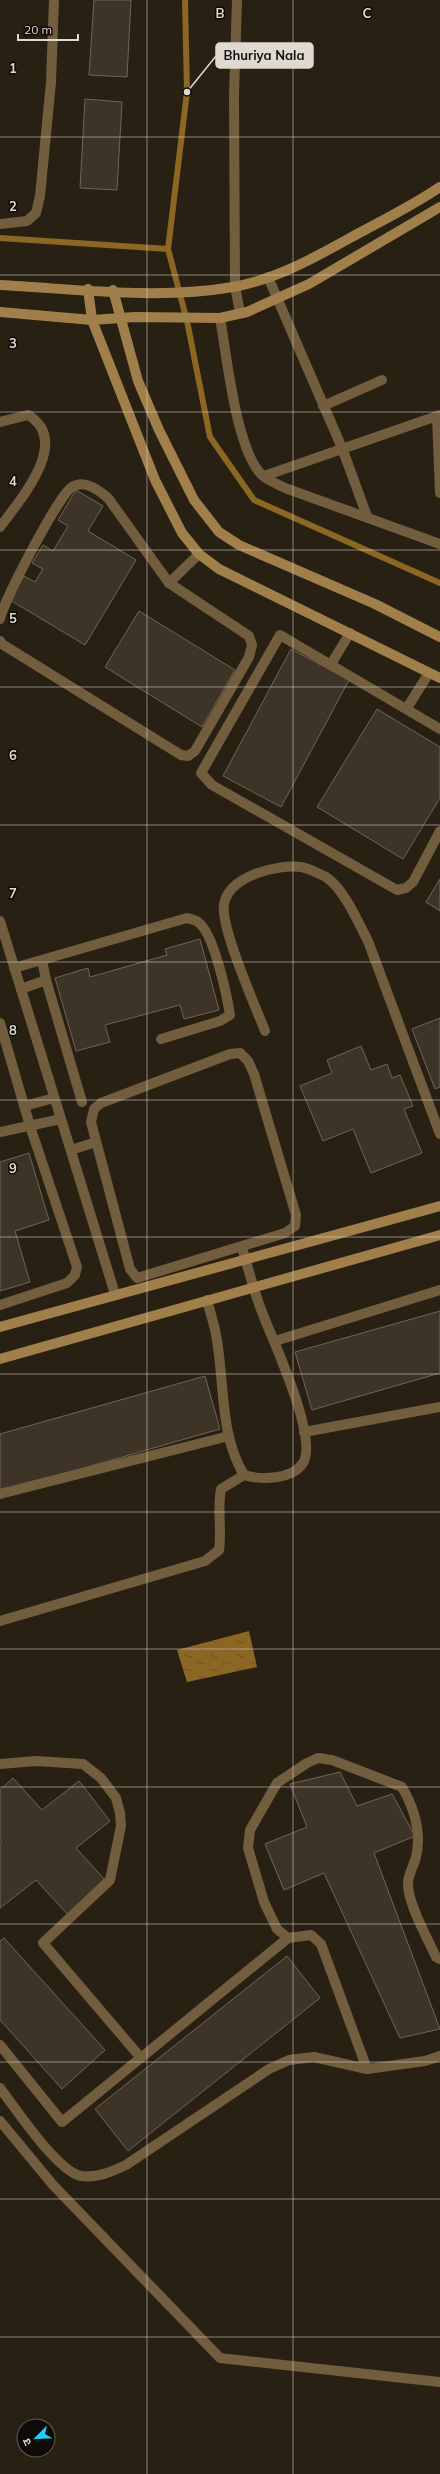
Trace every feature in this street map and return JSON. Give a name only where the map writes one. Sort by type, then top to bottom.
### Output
[{"type":"street","points":[[0,224],[27,220],[36,213],[40,196],[52,82],[54,0]]},
{"type":"street","points":[[237,0],[234,95],[235,286],[240,313]]},
{"type":"street","points":[[0,285],[113,290],[144,293],[206,291],[235,286],[268,277],[312,259],[422,200],[440,187]]},
{"type":"street","points":[[0,312],[92,320],[142,317],[220,318],[240,313],[276,299],[353,260],[440,207]]},
{"type":"street","points":[[268,277],[276,299],[342,448],[367,516]]},
{"type":"street","points":[[88,289],[92,320],[155,480],[182,533],[199,554],[219,568],[440,678]]},
{"type":"street","points":[[113,290],[138,381],[159,430],[194,500],[218,532],[239,545],[375,604],[440,636]]},
{"type":"street","points":[[220,318],[242,438],[250,459],[264,476],[285,488],[367,516],[440,544]]},
{"type":"street","points":[[323,406],[382,380]]},
{"type":"street","points":[[0,422],[28,415],[40,422],[46,434],[44,454],[38,471],[29,488],[0,527]]},
{"type":"street","points":[[264,476],[439,416],[440,493]]},
{"type":"street","points":[[0,619],[37,544],[64,495],[73,486],[84,485],[97,489],[108,498],[169,583],[249,636],[252,645],[249,658],[195,752],[188,756],[181,755],[2,644],[0,641]]},
{"type":"street","points":[[169,583],[199,554]]},
{"type":"street","points":[[330,664],[350,633]]},
{"type":"street","points":[[440,729],[280,635],[202,770],[204,777],[212,785],[398,890],[406,888],[412,882],[440,831]]},
{"type":"street","points":[[406,708],[430,673]]},
{"type":"street","points":[[265,1030],[228,932],[224,904],[232,887],[252,875],[302,867],[327,878],[354,913],[368,941],[440,1134]]},
{"type":"street","points":[[14,968],[187,918],[199,922],[210,939],[227,991],[230,1015],[220,1021],[161,1039]]},
{"type":"street","points":[[0,922],[115,1294]]},
{"type":"street","points":[[42,960],[46,980],[82,1102]]},
{"type":"street","points":[[21,989],[46,980]]},
{"type":"street","points":[[0,1023],[30,1126],[77,1267],[75,1275],[67,1283],[0,1305]]},
{"type":"street","points":[[240,1053],[248,1061],[254,1074],[296,1215],[295,1226],[285,1233],[242,1246],[137,1278],[130,1269],[96,1142],[91,1122],[94,1109],[102,1103],[230,1054],[240,1053]]},
{"type":"street","points":[[24,1106],[54,1098]]},
{"type":"street","points":[[0,1132],[61,1119]]},
{"type":"street","points":[[71,1150],[96,1142]]},
{"type":"street","points":[[0,1327],[115,1294],[246,1260],[440,1206]]},
{"type":"street","points":[[0,1358],[440,1235]]},
{"type":"street","points":[[207,1300],[216,1335],[229,1436],[235,1461],[244,1475],[257,1479],[294,1472],[304,1462],[306,1451],[301,1416],[275,1341],[253,1287],[242,1246]]},
{"type":"street","points":[[275,1341],[440,1290]]},
{"type":"street","points":[[304,1432],[440,1407]]},
{"type":"street","points":[[0,1494],[229,1436]]},
{"type":"street","points":[[0,1621],[205,1561],[219,1550],[222,1532],[218,1504],[221,1489],[244,1475]]},
{"type":"street","points":[[288,1938],[277,1929],[264,1902],[248,1848],[250,1830],[277,1783],[307,1763],[318,1758],[325,1759],[402,1787],[410,1800],[419,1832],[416,1855],[408,1884],[415,1912],[436,1957],[440,1959]]},
{"type":"street","points":[[0,1764],[36,1761],[83,1764],[101,1778],[116,1798],[120,1812],[121,1826],[110,1880],[43,1943],[141,2058]]},
{"type":"street","points":[[0,2045],[62,2122],[288,1938],[311,1935],[321,1944],[367,2069]]},
{"type":"street","points":[[0,2088],[58,2162],[80,2176],[103,2175],[126,2165],[269,2069],[289,2060],[314,2057],[367,2069],[425,2061],[440,2056]]},
{"type":"street","points":[[0,2121],[53,2186],[220,2358],[440,2382]]},
{"type":"water","points":[[249,1631],[257,1667],[187,1682],[177,1650]]},
{"type":"building","points":[[94,0],[131,0],[127,77],[89,75]]},
{"type":"building","points":[[85,99],[122,102],[117,190],[80,188]]},
{"type":"building","points":[[76,490],[103,506],[88,531],[136,560],[85,645],[10,600],[24,576],[35,582],[43,569],[32,563],[43,545],[53,551],[68,526],[58,520]]},
{"type":"building","points":[[139,611],[235,670],[202,727],[105,667]]},
{"type":"building","points":[[291,649],[349,680],[281,807],[223,776]]},
{"type":"building","points":[[377,709],[440,747],[440,798],[403,859],[317,807]]},
{"type":"building","points":[[440,879],[440,911],[426,902]]},
{"type":"building","points":[[200,939],[219,1010],[184,1019],[180,1005],[105,1025],[110,1042],[76,1051],[55,978],[88,968],[90,977],[167,955],[165,949]]},
{"type":"building","points":[[440,1018],[440,1087],[435,1089],[412,1029]]},
{"type":"building","points":[[361,1046],[371,1070],[387,1064],[392,1078],[400,1075],[413,1106],[404,1109],[422,1153],[371,1173],[353,1129],[323,1141],[300,1086],[332,1073],[327,1060]]},
{"type":"building","points":[[29,1153],[49,1220],[15,1231],[30,1282],[0,1291],[0,1162]]},
{"type":"building","points":[[440,1311],[440,1373],[312,1410],[295,1352]]},
{"type":"building","points":[[205,1376],[220,1429],[0,1492],[0,1434]]},
{"type":"building","points":[[340,1772],[357,1806],[392,1794],[415,1836],[374,1853],[440,2029],[400,2038],[324,1873],[284,1890],[265,1844],[307,1827],[290,1784]]},
{"type":"building","points":[[13,1778],[42,1810],[79,1781],[110,1821],[76,1848],[106,1881],[68,1915],[36,1880],[0,1908],[0,1844],[2,1842],[0,1840],[0,1790]]},
{"type":"building","points":[[4,1938],[105,2050],[62,2089],[0,2020],[0,1941]]},
{"type":"building","points":[[287,1956],[320,1998],[128,2151],[95,2109]]},
{"type":"waterway","points":[[185,0],[187,92],[168,249],[187,321],[210,437],[254,500],[440,583]]},
{"type":"waterway","points":[[0,238],[168,249]]},
{"type":"place","name":"Bhuriya Nala","points":[[187,92]]}]
